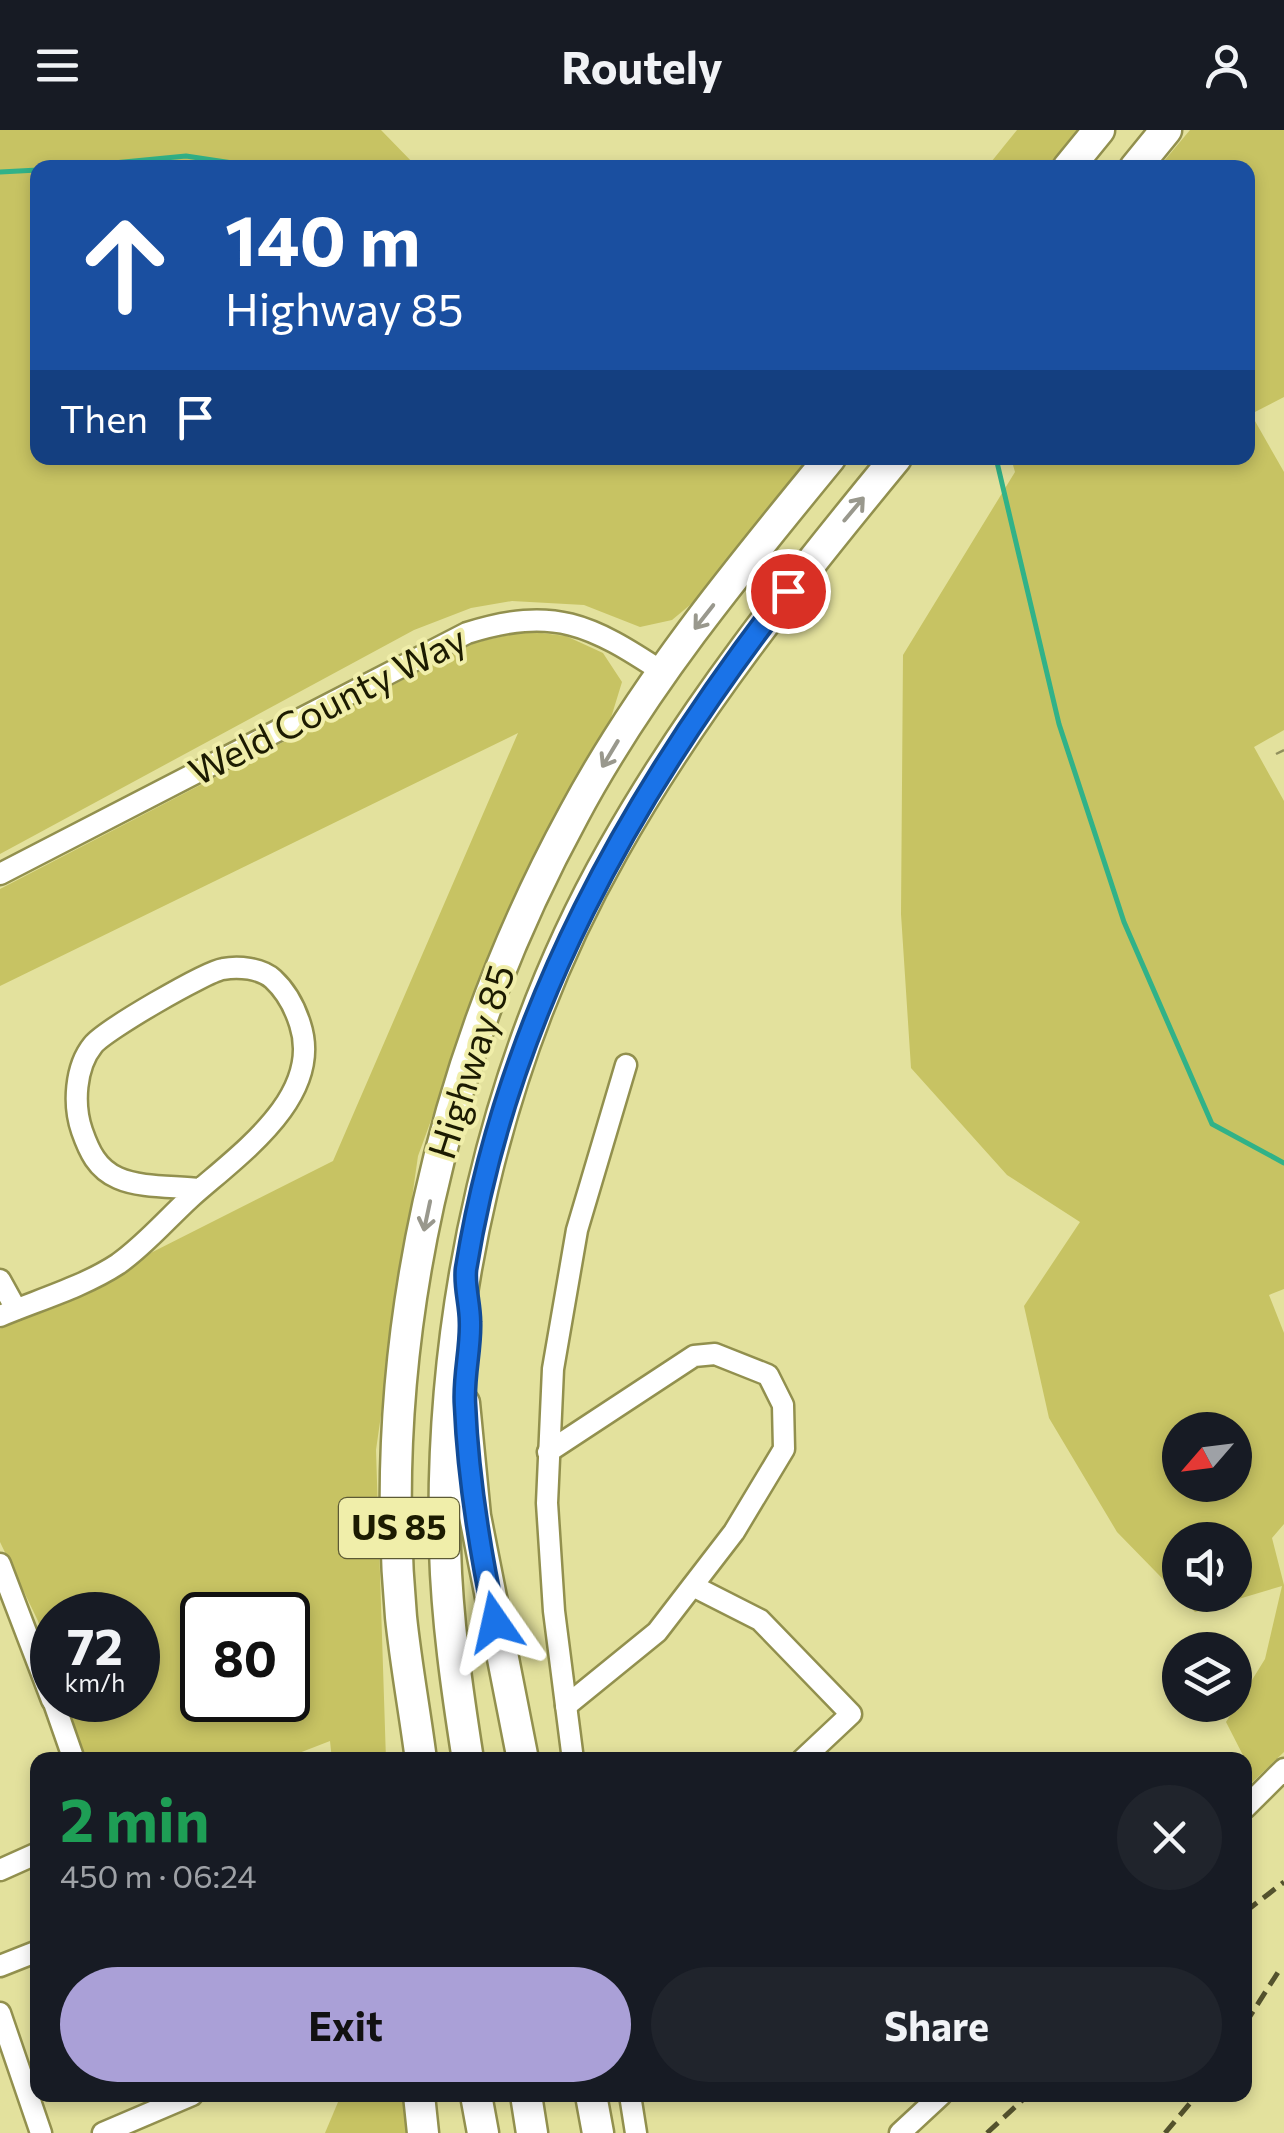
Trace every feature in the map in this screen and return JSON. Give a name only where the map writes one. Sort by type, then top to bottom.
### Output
[{"type":"highway","points":[[1074,160],[1098,130]]},
{"type":"highway","points":[[1142,160],[1166,130]]},
{"type":"highway","name":"Highway 85","points":[[420,1752],[401,1616],[398,1508],[402,1363],[413,1284],[440,1151],[499,972],[532,893],[574,812],[664,673],[825,465]]},
{"type":"highway","name":"Highway 85","points":[[467,1752],[453,1663],[445,1550],[446,1460],[465,1274],[491,1160],[523,1048],[611,853],[708,697],[809,563],[890,465]]},
{"type":"highway","points":[[558,965],[563,920],[592,856],[677,710],[676,688],[664,673]]},
{"type":"highway","points":[[465,1274],[470,1322],[464,1402],[476,1516],[521,1752]]},
{"type":"highway","points":[[400,1752],[401,1616]]},
{"type":"highway","points":[[420,2102],[423,2133]]},
{"type":"highway","points":[[477,2102],[482,2133]]},
{"type":"highway","points":[[527,2102],[532,2133]]},
{"type":"highway","points":[[592,2102],[598,2133]]},
{"type":"street","name":"Weld County Way","points":[[0,874],[467,633],[507,621],[560,621],[623,646],[664,673]]},
{"type":"street","points":[[0,1280],[8,1312],[118,1264],[200,1189],[270,1124],[292,1095],[304,1068],[305,1038],[294,1006],[271,977],[250,968],[221,969],[129,1018],[92,1046],[80,1070],[76,1099],[80,1123],[100,1167],[120,1179],[200,1189]]},
{"type":"street","points":[[572,1752],[554,1611],[547,1503],[553,1369],[577,1230],[626,1065]]},
{"type":"street","points":[[548,1452],[694,1356],[714,1354],[768,1375],[783,1405],[784,1449],[734,1532],[657,1632],[566,1706]]},
{"type":"street","points":[[0,1564],[30,1642]]},
{"type":"street","points":[[693,1586],[760,1620],[851,1714],[811,1752]]},
{"type":"street","points":[[60,1722],[71,1752]]},
{"type":"street","points":[[1252,1801],[1284,1769]]},
{"type":"street","points":[[0,1870],[30,1856]]},
{"type":"street","points":[[0,1966],[30,1954]]},
{"type":"street","points":[[0,2012],[30,2101]]},
{"type":"street","points":[[30,2102],[41,2133]]},
{"type":"street","points":[[102,2133],[175,2102]]},
{"type":"street","points":[[631,2102],[636,2133]]},
{"type":"street","points":[[900,2133],[933,2102]]},
{"type":"path","points":[[1276,754],[1284,750]]},
{"type":"shaded area","points":[[0,130],[381,130],[410,160],[30,160],[30,465],[805,465],[696,600],[672,620],[640,627],[584,605],[512,601],[471,608],[414,630],[0,854]]},
{"type":"shaded area","points":[[1017,130],[1077,130],[1053,160],[993,160]]},
{"type":"shaded area","points":[[1190,130],[1284,130],[1284,397],[1255,412],[1255,160],[1165,160]]},
{"type":"shaded area","points":[[1255,421],[1284,472],[1284,730],[1254,747],[1284,801],[1284,1289],[1269,1295],[1284,1333],[1284,1524],[1272,1538],[1284,1585],[1284,1752],[1252,1782],[1252,1752],[1241,1752],[1226,1722],[1252,1722],[1252,1680],[1265,1659],[1282,1586],[1252,1595],[1252,1522],[1162,1522],[1162,1578],[1117,1532],[1049,1418],[1024,1306],[1080,1222],[1007,1175],[911,1068],[901,914],[903,655],[1015,472],[1013,465],[1255,465]]},
{"type":"shaded area","points":[[525,631],[566,636],[603,653],[622,682],[610,721],[507,912],[418,1156],[376,1450],[386,1752],[331,1752],[330,1741],[302,1752],[79,1752],[70,1722],[160,1722],[160,1592],[30,1592],[30,1604],[0,1542],[0,1329],[333,1161],[518,733],[0,986],[0,889],[474,643]]},
{"type":"shaded area","points":[[338,2102],[409,2102],[412,2133],[325,2133]]},
{"type":"waterway","points":[[145,160],[186,156],[212,160]]},
{"type":"waterway","points":[[0,172],[30,170]]},
{"type":"waterway","points":[[998,465],[1059,724],[1124,922],[1212,1124],[1284,1163]]},
{"type":"railway","points":[[1252,1907],[1284,1882]]},
{"type":"railway","points":[[1252,2013],[1282,1966]]},
{"type":"railway","points":[[987,2133],[1020,2102]]},
{"type":"railway","points":[[1165,2133],[1191,2102]]},
{"type":"route","points":[[495,1622],[476,1516],[464,1402],[470,1322],[465,1274],[491,1160],[523,1048],[568,940],[611,853],[708,697],[788,591]]}]
